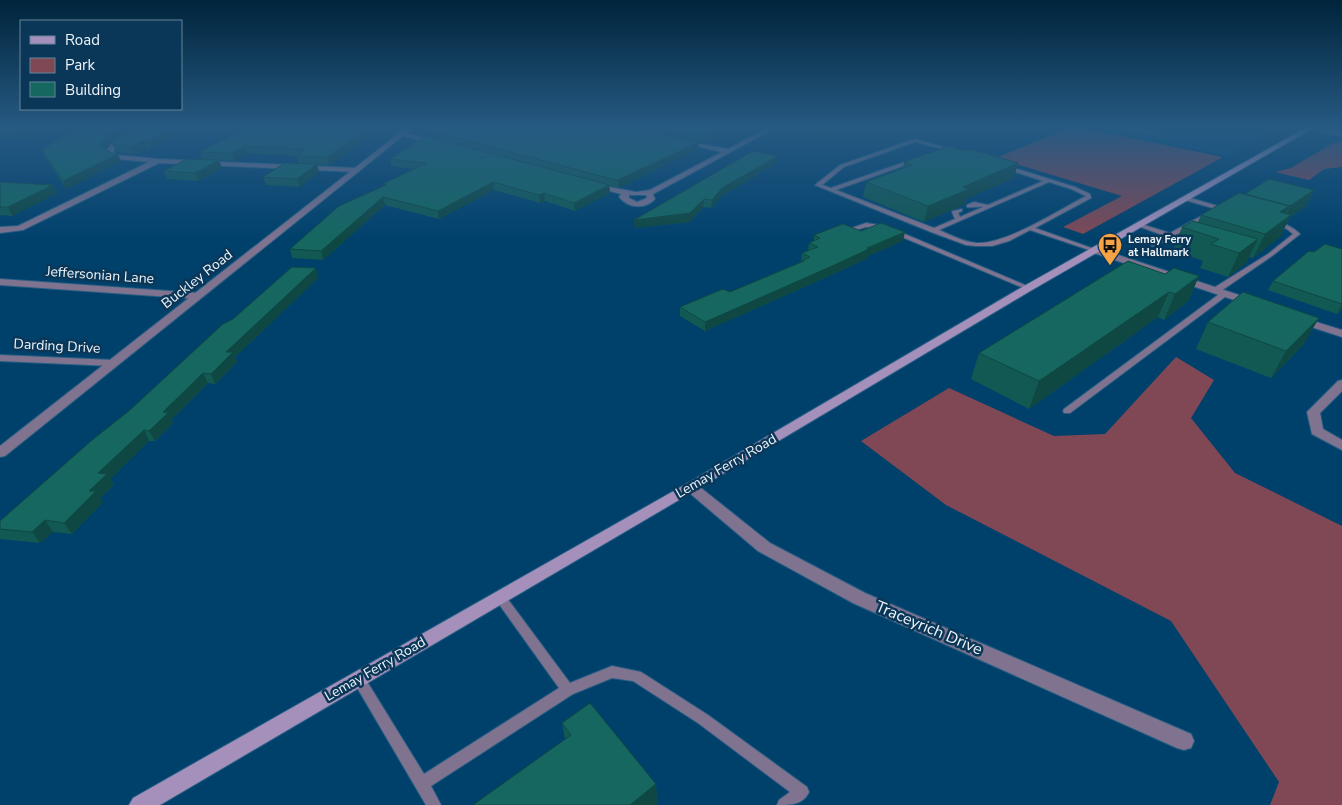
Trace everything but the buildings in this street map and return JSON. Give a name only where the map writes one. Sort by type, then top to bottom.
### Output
[{"type":"main road","name":"Lemay Ferry Road","points":[[140,805],[691,487],[1028,288],[1247,165]]},
{"type":"street","points":[[0,230],[20,228],[151,165]]},
{"type":"street","points":[[236,165],[356,170]]},
{"type":"street","name":"Buckley Road","points":[[0,453],[363,165]]},
{"type":"street","points":[[583,183],[626,194],[649,193],[704,165]]},
{"type":"street","points":[[626,194],[623,197],[627,202],[635,204],[648,202],[651,199],[649,193]]},
{"type":"street","points":[[1094,250],[1261,306]]},
{"type":"street","name":"Jeffersonian Lane","points":[[0,282],[198,296]]},
{"type":"street","points":[[1288,316],[1342,334]]},
{"type":"street","name":"Darding Drive","points":[[0,358],[113,363]]},
{"type":"street","points":[[1342,384],[1313,412],[1317,431],[1342,446]]},
{"type":"street","name":"Traceyrich Drive","points":[[691,487],[764,547],[859,598],[1184,741]]},
{"type":"lane","points":[[845,165],[818,185],[933,231],[966,243],[982,246],[1008,239],[1089,197],[1073,188],[999,165]]},
{"type":"lane","points":[[832,190],[901,165]]},
{"type":"lane","points":[[933,231],[1049,180]]},
{"type":"lane","points":[[1187,199],[1234,212]]},
{"type":"lane","points":[[969,206],[974,204],[990,206]]},
{"type":"lane","points":[[1153,245],[1220,208]]},
{"type":"lane","points":[[958,220],[955,212],[960,210]]},
{"type":"lane","points":[[1067,411],[1297,234],[1289,228],[1271,222]]},
{"type":"lane","points":[[852,229],[866,225],[884,227],[1028,288]]},
{"type":"lane","points":[[1138,225],[1199,244]]},
{"type":"lane","points":[[1030,228],[1094,250]]},
{"type":"lane","points":[[1249,260],[1258,263]]},
{"type":"lane","points":[[500,597],[568,690]]},
{"type":"lane","points":[[422,784],[568,690],[612,672],[636,676],[703,719],[802,792],[784,805]]},
{"type":"lane","points":[[358,679],[434,805]]},
{"type":"green space","points":[[1018,165],[1209,165],[1083,234],[1063,227],[1122,196]]},
{"type":"green space","points":[[1297,165],[1342,165],[1342,167],[1324,169],[1309,180],[1275,172]]},
{"type":"green space","points":[[1176,357],[1214,380],[1191,418],[1235,473],[1342,526],[1342,805],[1270,805],[1279,782],[1171,621],[946,505],[861,441],[949,388],[1054,436],[1105,434]]},
{"type":"place","name":"Lemay Ferry at Hallmark","points":[[1110,266]]}]
